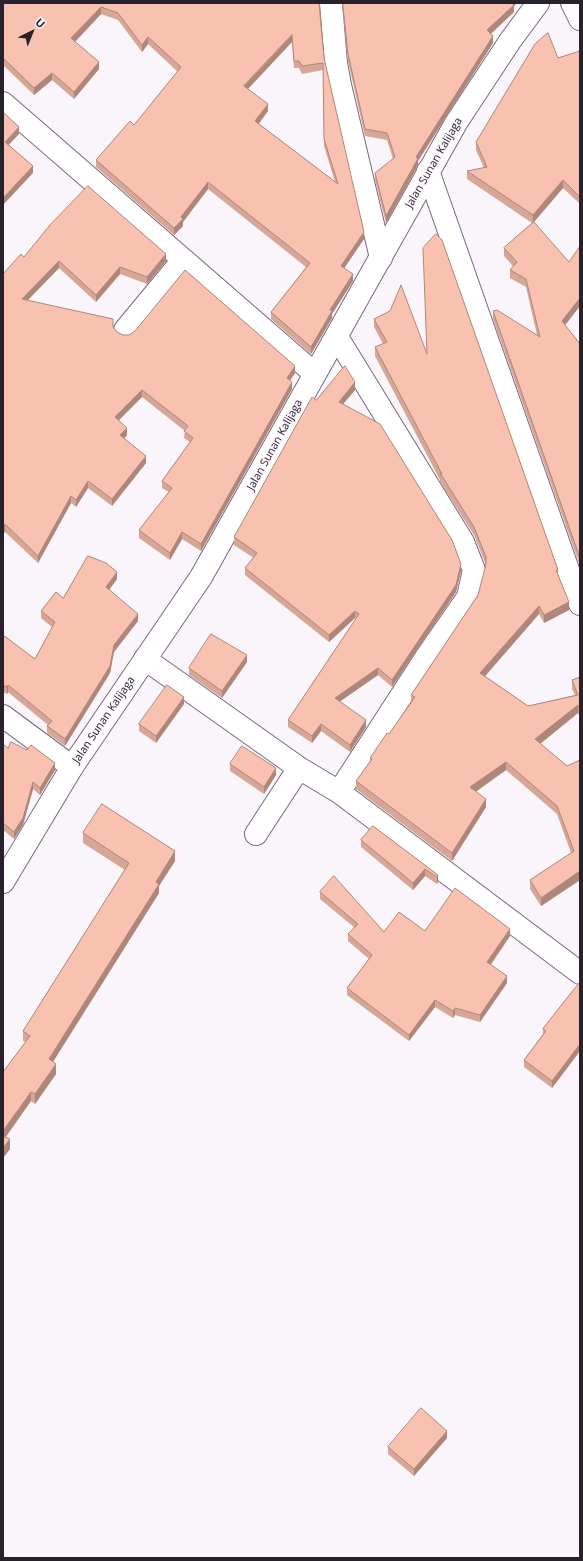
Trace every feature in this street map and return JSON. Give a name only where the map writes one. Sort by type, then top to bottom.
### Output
[{"type":"street","points":[[331,3],[336,64],[340,85],[381,258]]},
{"type":"street","name":"Jalan Sunan Kalijaga","points":[[3,882],[72,767],[201,577],[456,123],[538,3]]},
{"type":"street","points":[[572,3],[580,19]]},
{"type":"street","points":[[3,103],[315,374]]},
{"type":"street","points":[[428,171],[580,604]]},
{"type":"street","points":[[125,330],[183,260]]},
{"type":"street","points":[[337,337],[463,542],[474,570],[468,597],[427,656],[339,792]]},
{"type":"street","points":[[145,659],[299,768],[339,792],[580,973]]},
{"type":"street","points":[[3,716],[72,767]]},
{"type":"street","points":[[256,834],[299,768]]},
{"type":"building","points":[[3,3],[319,3],[324,58],[364,232],[341,266],[353,274],[330,310],[332,311],[311,347],[271,312],[310,263],[208,182],[181,217],[183,219],[174,228],[96,160],[130,121],[134,125],[181,67],[148,37],[142,45],[118,13],[101,7],[71,38],[99,62],[74,92],[52,73],[34,88],[3,58]],"holes":[[[292,35],[294,61],[299,61],[302,66],[323,63],[324,139],[338,184],[255,121],[268,104],[244,86]]]},
{"type":"building","points":[[343,3],[511,3],[514,5],[487,30],[493,36],[416,157],[418,158],[416,162],[386,216],[375,173],[395,157],[387,133],[365,129],[348,54]]},
{"type":"building","points":[[548,33],[558,58],[580,51],[580,197],[563,180],[533,215],[467,171],[487,167],[476,142],[535,44]]},
{"type":"building","points":[[3,112],[19,127],[5,142],[33,166],[3,198]]},
{"type":"building","points":[[88,186],[166,254],[147,277],[120,267],[96,295],[59,261],[22,299],[113,319],[113,327],[117,332],[123,335],[129,335],[135,331],[185,270],[295,366],[287,378],[292,382],[201,544],[182,532],[170,553],[139,530],[172,488],[162,481],[193,438],[184,431],[188,426],[142,390],[115,417],[127,428],[120,435],[146,456],[112,499],[88,481],[76,500],[71,496],[38,556],[5,524],[3,527],[3,274],[21,254],[24,257],[50,225]]},
{"type":"building","points":[[534,222],[569,262],[580,246],[580,298],[562,321],[580,344],[580,558],[493,311],[497,310],[540,337],[526,279],[510,270],[517,262],[504,248]]},
{"type":"building","points":[[436,234],[442,240],[558,570],[556,570],[569,602],[544,615],[539,606],[480,673],[528,706],[578,695],[572,680],[580,677],[580,709],[578,705],[535,739],[567,766],[580,760],[580,871],[541,898],[530,880],[574,851],[557,806],[506,762],[470,787],[486,799],[452,853],[356,781],[372,759],[370,758],[387,733],[389,734],[415,697],[411,695],[478,595],[486,564],[486,557],[474,527],[440,473],[442,474],[375,347],[387,342],[374,319],[390,311],[401,285],[427,354],[423,248]]},
{"type":"building","points":[[345,366],[355,382],[339,402],[380,424],[452,540],[461,564],[456,585],[392,680],[378,668],[335,698],[366,720],[350,745],[321,724],[312,736],[288,720],[359,614],[355,611],[329,635],[245,568],[257,553],[234,537],[312,397],[316,400]]},
{"type":"building","points":[[88,556],[106,563],[117,572],[106,587],[138,614],[114,645],[110,666],[65,739],[47,726],[52,721],[8,685],[7,687],[3,685],[3,635],[35,659],[55,622],[41,611],[56,592],[63,598]]},
{"type":"building","points":[[211,634],[247,655],[222,691],[189,668]]},
{"type":"building","points":[[167,685],[184,697],[156,736],[139,724]]},
{"type":"building","points":[[11,742],[27,750],[31,745],[55,763],[40,788],[33,782],[23,818],[14,832],[3,823],[3,744],[8,748]]},
{"type":"building","points":[[242,746],[276,768],[264,787],[230,764]]},
{"type":"building","points":[[102,804],[175,851],[156,882],[159,884],[49,1059],[56,1064],[35,1094],[31,1092],[3,1131],[3,1072],[30,1036],[23,1031],[129,863],[83,833]]},
{"type":"building","points":[[373,826],[438,875],[437,877],[425,869],[413,883],[361,840]]},
{"type":"building","points":[[334,876],[384,932],[399,912],[425,931],[455,888],[510,929],[487,962],[507,976],[480,1015],[455,1008],[453,1011],[435,1000],[409,1035],[347,988],[372,955],[348,934],[358,924],[320,892]]},
{"type":"building","points":[[580,982],[580,1044],[552,1081],[524,1060],[546,1031],[543,1029]]},
{"type":"building","points":[[3,1136],[10,1139],[3,1148]]},
{"type":"building","points":[[421,1408],[447,1431],[414,1469],[388,1447]]}]
